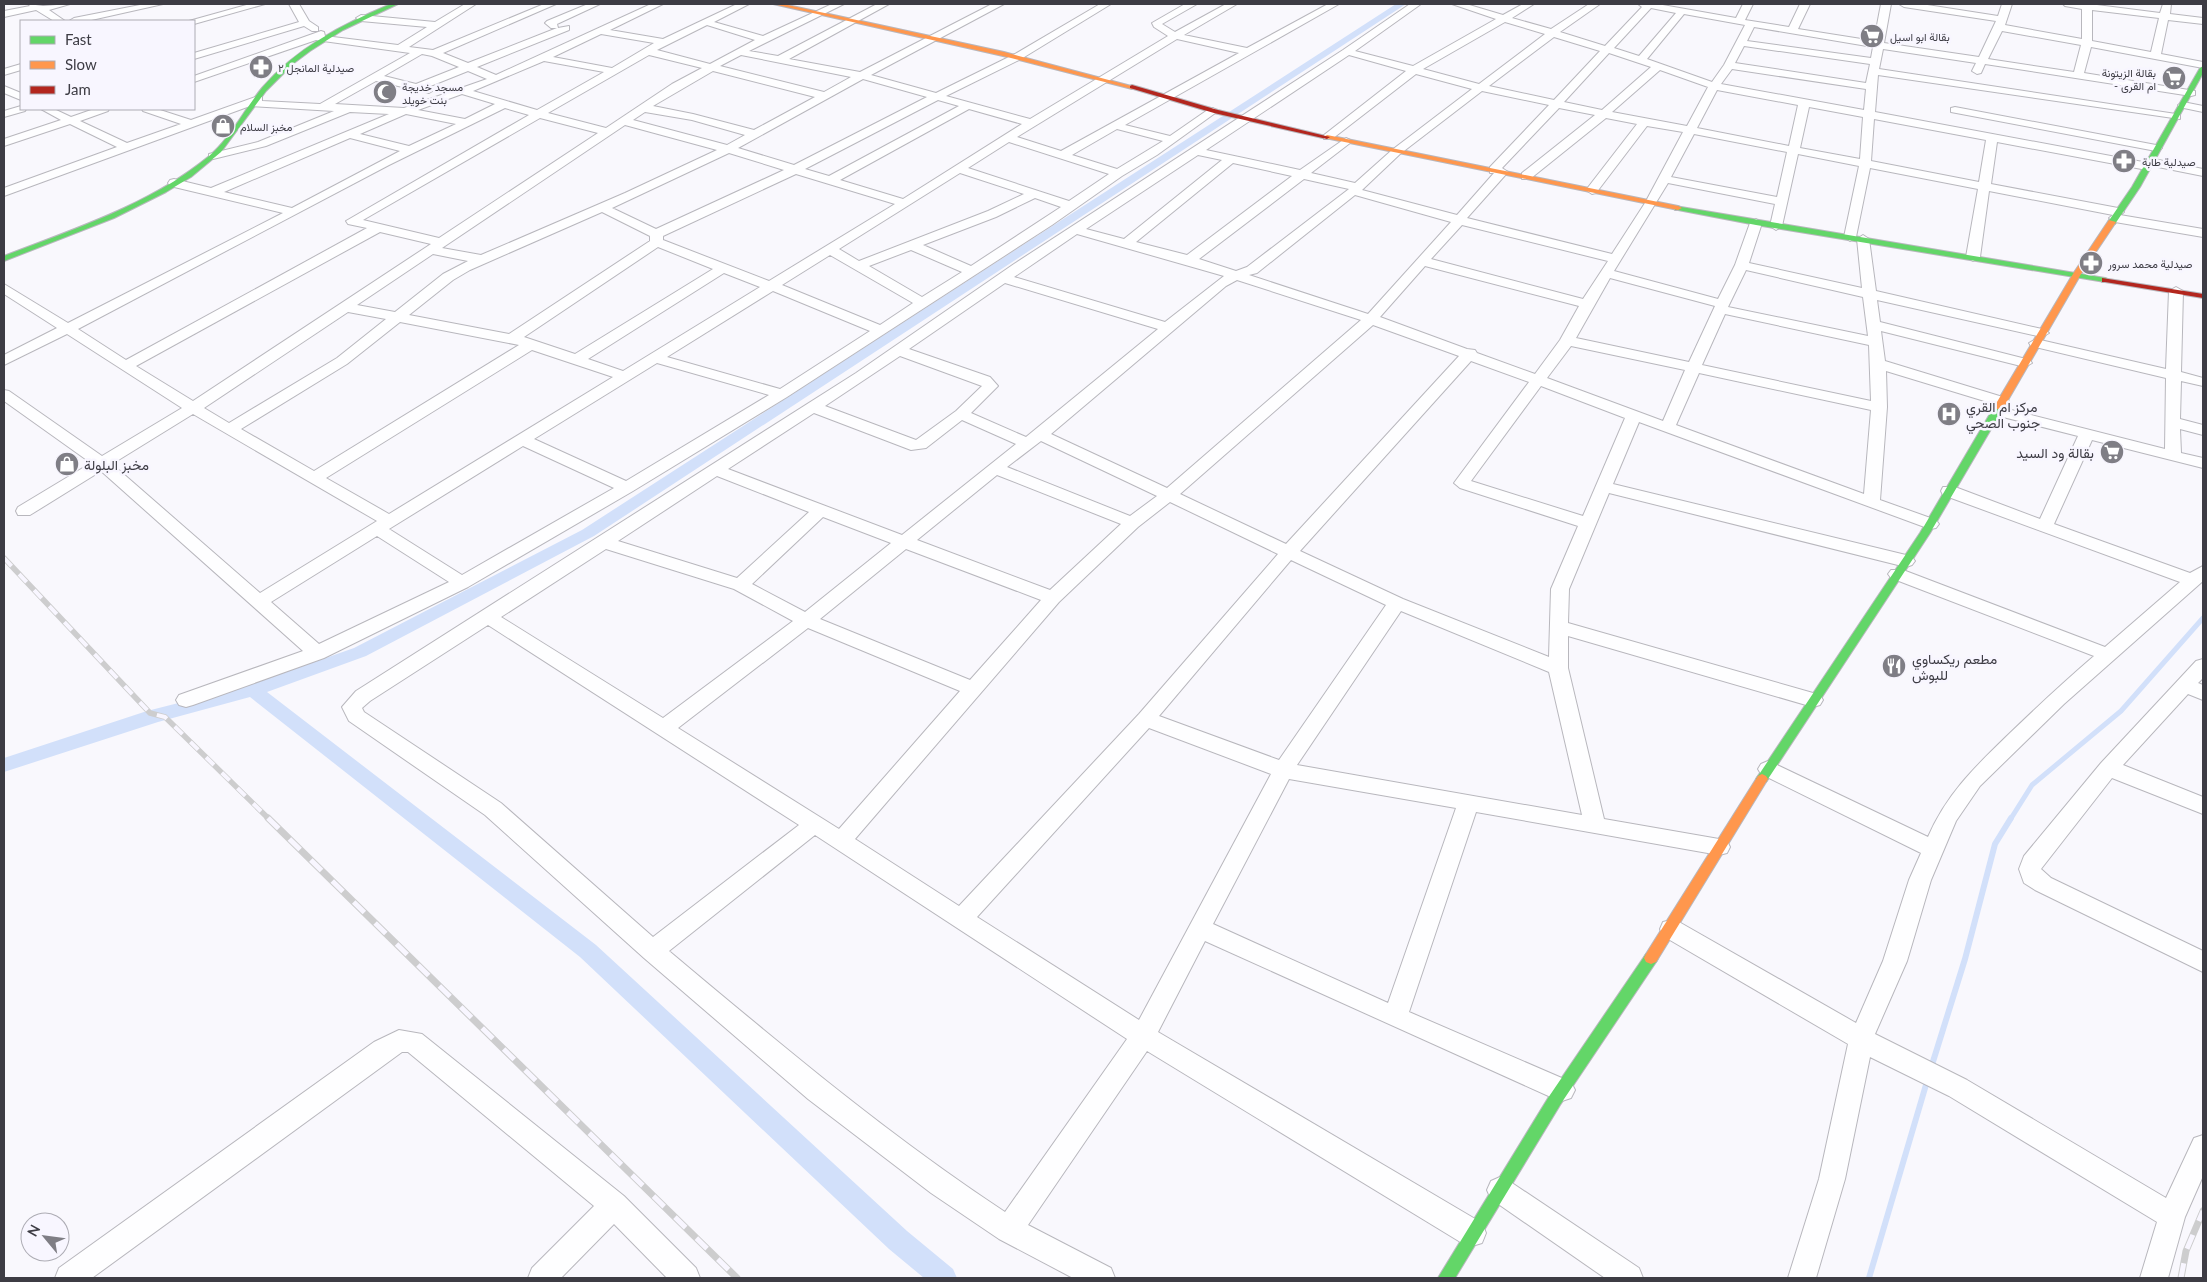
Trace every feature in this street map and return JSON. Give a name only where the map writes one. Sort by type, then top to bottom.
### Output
[{"type":"street","points":[[4,14],[65,4]]},
{"type":"street","points":[[79,20],[158,4]]},
{"type":"street","points":[[195,21],[260,4]]},
{"type":"street","points":[[294,4],[305,23],[322,36],[434,53],[496,79]]},
{"type":"street","points":[[195,79],[322,36],[395,4]]},
{"type":"street","points":[[398,49],[471,4]]},
{"type":"street","points":[[527,4],[548,5]]},
{"type":"street","points":[[594,4],[550,23],[566,28],[664,42]]},
{"type":"street","points":[[212,192],[405,111],[496,79],[658,4]]},
{"type":"street","points":[[479,259],[352,221],[664,42],[744,4]]},
{"type":"street","points":[[776,4],[1015,57],[1170,97],[1214,111],[1396,152],[1526,176],[1756,223],[2203,296]]},
{"type":"street","points":[[24,511],[193,408],[643,108],[710,67],[839,4]]},
{"type":"street","points":[[780,60],[884,4]]},
{"type":"street","points":[[230,429],[342,361],[448,277],[479,259],[601,207],[728,149],[930,38],[998,4]]},
{"type":"street","points":[[512,339],[657,238],[1015,57],[1106,4]]},
{"type":"street","points":[[1192,4],[1157,23],[1158,26],[1175,36],[1249,52]]},
{"type":"street","points":[[260,601],[385,526],[831,250],[1103,79],[1232,4]]},
{"type":"street","points":[[1061,156],[1334,4]]},
{"type":"street","points":[[1101,1278],[1009,1230],[940,1184],[817,1091],[652,952],[493,809],[372,728],[356,716],[352,707],[363,696],[900,351],[1075,230],[1243,118],[1347,52],[1416,4]]},
{"type":"street","points":[[1459,4],[1605,51],[1641,60],[1714,86],[1992,137],[2203,172]]},
{"type":"street","points":[[1328,137],[1414,70],[1529,4]]},
{"type":"street","points":[[664,728],[806,620],[901,542],[996,469],[1169,328],[1221,283],[1252,270],[1356,189],[1396,152],[1552,33],[1595,4]]},
{"type":"street","points":[[1587,523],[1462,483],[1462,480],[1567,341],[1587,304],[1651,203],[1714,86],[1742,43],[1748,4]]},
{"type":"street","points":[[1792,31],[1805,4]]},
{"type":"street","points":[[1446,1278],[1472,1233],[1562,1090],[1670,929],[1719,846],[1812,700],[1930,524],[2077,274],[2117,215],[2191,93],[2203,67],[2000,23],[1964,8],[1904,4]]},
{"type":"street","points":[[1943,128],[1963,98],[2000,23],[2007,4]]},
{"type":"street","points":[[2068,4],[2111,6],[2203,21]]},
{"type":"street","points":[[2156,56],[2167,4]]},
{"type":"street","points":[[434,53],[548,5]]},
{"type":"street","points":[[841,840],[1052,598],[1132,523],[1169,496],[1371,319],[1459,220],[1498,171],[1558,103],[1605,51],[1651,5],[1792,31],[1982,60],[2070,98],[2156,148]]},
{"type":"street","points":[[1872,502],[1879,407],[1878,364],[1868,294],[1856,238],[1865,164],[1871,87],[1876,67],[1877,44],[1883,5]]},
{"type":"street","points":[[2070,98],[2087,43],[2087,6]]},
{"type":"street","points":[[38,7],[58,20]]},
{"type":"street","points":[[1641,60],[1682,11]]},
{"type":"street","points":[[360,18],[436,25]]},
{"type":"street","points":[[705,22],[764,39]]},
{"type":"street","points":[[195,56],[305,23]]},
{"type":"street","points":[[418,87],[566,28]]},
{"type":"street","points":[[4,260],[112,213],[174,183],[213,156],[235,134],[256,101],[287,65],[322,36]]},
{"type":"street","points":[[1742,43],[1876,67],[1963,98],[2070,98],[2191,93]]},
{"type":"street","points":[[324,106],[419,52]]},
{"type":"street","points":[[647,52],[826,96]]},
{"type":"street","points":[[739,52],[863,76],[1032,123]]},
{"type":"street","points":[[1347,52],[1482,88],[1604,114],[1865,164],[2203,233]]},
{"type":"street","points":[[544,58],[613,71]]},
{"type":"street","points":[[1729,65],[1871,87]]},
{"type":"street","points":[[1526,176],[1604,114],[1658,66]]},
{"type":"street","points":[[4,72],[20,67]]},
{"type":"street","points":[[374,77],[449,96]]},
{"type":"street","points":[[4,89],[20,97]]},
{"type":"street","points":[[462,91],[538,114],[608,132]]},
{"type":"street","points":[[1963,98],[2070,98],[2176,117]]},
{"type":"street","points":[[4,192],[190,123],[256,101],[405,111],[465,122]]},
{"type":"street","points":[[1776,226],[1804,103]]},
{"type":"street","points":[[4,362],[410,150],[504,104]]},
{"type":"street","points":[[831,180],[969,105]]},
{"type":"street","points":[[2183,106],[2203,109]]},
{"type":"street","points":[[213,156],[262,144],[351,108]]},
{"type":"street","points":[[643,108],[693,116],[755,134]]},
{"type":"street","points":[[4,114],[20,109]]},
{"type":"street","points":[[48,110],[126,147]]},
{"type":"street","points":[[4,142],[101,110]]},
{"type":"street","points":[[150,110],[190,123]]},
{"type":"street","points":[[186,700],[318,654],[462,583],[627,488],[782,394],[1071,206],[1118,173],[1153,153],[1170,139],[1214,111]]},
{"type":"street","points":[[624,121],[728,149],[904,203]]},
{"type":"street","points":[[1592,190],[1644,122]]},
{"type":"street","points":[[1117,126],[1170,139]]},
{"type":"street","points":[[350,135],[410,150]]},
{"type":"street","points":[[1973,257],[1992,137]]},
{"type":"street","points":[[1009,138],[1118,173]]},
{"type":"street","points":[[1189,260],[1346,141]]},
{"type":"street","points":[[1196,151],[1302,175],[1459,220],[1615,259]]},
{"type":"street","points":[[1127,243],[1231,159]]},
{"type":"street","points":[[959,169],[1071,206]]},
{"type":"street","points":[[1663,179],[1781,201]]},
{"type":"street","points":[[174,183],[294,212]]},
{"type":"street","points":[[858,266],[992,214],[1034,194]]},
{"type":"street","points":[[601,207],[657,238],[723,268],[881,330]]},
{"type":"street","points":[[1667,428],[1721,306],[1742,265],[1756,223]]},
{"type":"street","points":[[125,366],[377,228]]},
{"type":"street","points":[[1075,230],[1189,260],[1470,353],[1667,428],[1930,524]]},
{"type":"street","points":[[913,246],[972,271]]},
{"type":"street","points":[[831,250],[922,304]]},
{"type":"street","points":[[1422,262],[1587,304]]},
{"type":"street","points":[[1742,265],[1868,294],[2039,338],[2174,376],[2203,382]]},
{"type":"street","points":[[578,359],[723,268]]},
{"type":"street","points":[[1606,273],[1721,306],[1875,342]]},
{"type":"street","points":[[1004,278],[1169,328]]},
{"type":"street","points":[[4,288],[70,328],[125,366],[193,408],[314,478],[385,526],[462,583]]},
{"type":"street","points":[[2173,456],[2172,422],[2176,291]]},
{"type":"street","points":[[345,307],[512,339],[626,376]]},
{"type":"street","points":[[1872,324],[2025,363]]},
{"type":"street","points":[[1567,341],[1879,407]]},
{"type":"street","points":[[314,478],[531,344]]},
{"type":"street","points":[[813,407],[916,445],[924,444],[961,414],[990,386],[989,382],[900,351]]},
{"type":"street","points":[[962,918],[1146,719],[1289,552],[1470,353]]},
{"type":"street","points":[[656,358],[782,394]]},
{"type":"street","points":[[1878,364],[2087,434],[2203,463]]},
{"type":"street","points":[[4,394],[101,463],[318,654]]},
{"type":"street","points":[[961,414],[1033,439],[1169,496],[1398,603],[1558,668]]},
{"type":"street","points":[[1595,824],[1558,668],[1560,589],[1634,415]]},
{"type":"street","points":[[2172,422],[2203,430]]},
{"type":"street","points":[[2045,526],[2087,434]]},
{"type":"street","points":[[524,440],[627,488]]},
{"type":"street","points":[[996,469],[1132,523]]},
{"type":"street","points":[[715,470],[1052,598]]},
{"type":"street","points":[[1604,487],[1901,568],[2109,655]]},
{"type":"street","points":[[1802,1278],[1832,1179],[1861,1039],[1894,962],[1920,880],[1948,818],[1973,781],[2057,699],[2197,576],[2045,526],[1949,491]]},
{"type":"street","points":[[740,585],[820,511]]},
{"type":"street","points":[[603,542],[740,585],[806,620],[973,689]]},
{"type":"street","points":[[1009,1230],[1143,1036],[1283,770],[1398,603]]},
{"type":"street","points":[[488,617],[841,840],[1143,1036],[1472,1233]]},
{"type":"street","points":[[1560,627],[1812,700]]},
{"type":"street","points":[[2203,666],[2194,689],[2108,768],[2032,862],[2030,869],[2032,877],[2203,962]]},
{"type":"street","points":[[1146,719],[1283,770],[1468,804],[1719,846]]},
{"type":"street","points":[[2108,768],[2203,806]]},
{"type":"street","points":[[1768,769],[1933,850]]},
{"type":"street","points":[[1395,1018],[1468,804]]},
{"type":"street","points":[[652,952],[815,824]]},
{"type":"street","points":[[1201,929],[1395,1018],[1562,1090]]},
{"type":"street","points":[[1670,929],[1882,1051],[1958,1088],[2172,1216]]},
{"type":"street","points":[[69,1278],[383,1050],[399,1042],[413,1042],[614,1205],[686,1278]]},
{"type":"street","points":[[2154,1278],[2172,1216],[2201,1155]]},
{"type":"street","points":[[1500,1190],[1629,1278]]},
{"type":"street","points":[[542,1278],[614,1205]]},
{"type":"waterway","points":[[253,690],[360,652],[588,533],[1402,4]]},
{"type":"waterway","points":[[2010,820],[2032,785],[2121,711],[2203,618]]},
{"type":"waterway","points":[[4,765],[154,716],[253,690]]},
{"type":"waterway","points":[[253,690],[588,951],[898,1240],[944,1278]]},
{"type":"waterway","points":[[1931,1068],[1965,959],[1995,844],[2011,818]]},
{"type":"waterway","points":[[1869,1278],[1928,1078]]},
{"type":"railway","points":[[4,558],[150,713],[165,717],[270,820]]},
{"type":"railway","points":[[268,818],[737,1278]]},
{"type":"railway","points":[[2181,1278],[2186,1251],[2203,1211]]},
{"type":"traffic: fast","points":[[4,259],[84,228],[138,204],[188,175],[219,151],[257,98],[292,61],[341,29],[395,4]]},
{"type":"traffic: fast","points":[[2112,222],[2136,187],[2203,68]]},
{"type":"traffic: fast","points":[[1678,208],[1756,223],[2105,280]]},
{"type":"traffic: fast","points":[[1762,779],[1925,533],[1999,407]]},
{"type":"traffic: fast","points":[[1446,1278],[1555,1100],[1651,958]]},
{"type":"traffic: slow","points":[[776,4],[1004,54],[1132,87]]},
{"type":"traffic: slow","points":[[1327,137],[1678,208]]},
{"type":"traffic: slow","points":[[1999,407],[2077,274],[2112,222]]},
{"type":"traffic: slow","points":[[1651,958],[1762,779]]},
{"type":"traffic: jam","points":[[1132,87],[1216,112],[1327,137]]},
{"type":"traffic: jam","points":[[2105,280],[2203,296]]},
{"type":"place","name":"بقالة ابو اسيل","points":[[1872,36]]},
{"type":"place","name":"صيدلية المانجل ٢","points":[[261,67]]},
{"type":"place","name":"بقالة الزيتونة - ام القرى","points":[[2174,78]]},
{"type":"place","name":"مسجد خديجة بنت خويلد","points":[[385,92]]},
{"type":"place","name":"مخبز السلام","points":[[223,126]]},
{"type":"place","name":"صيدلية طابة","points":[[2124,161]]},
{"type":"place","name":"صيدلية محمد سرور","points":[[2091,263]]},
{"type":"place","name":"مركز ام القري جنوب الصحي","points":[[1949,414]]},
{"type":"place","name":"بقالة ود السيد","points":[[2112,452]]},
{"type":"place","name":"مخبز البلولة","points":[[67,464]]},
{"type":"place","name":"مطعم ريكساوي للبوش","points":[[1894,666]]}]
